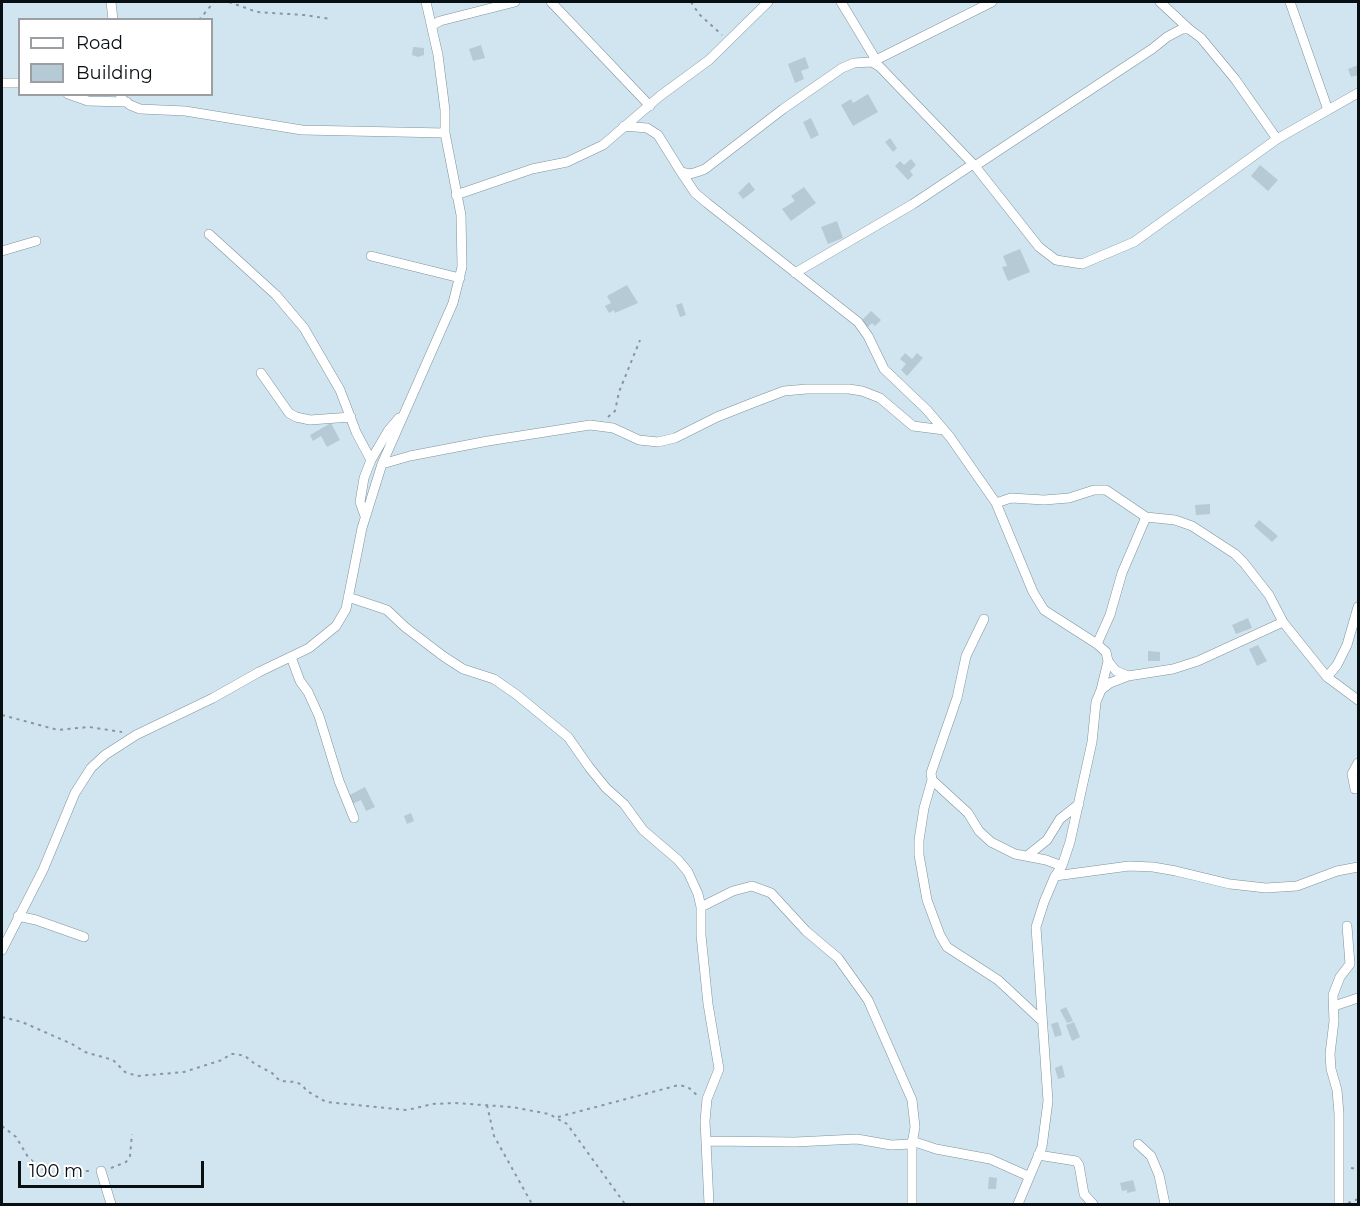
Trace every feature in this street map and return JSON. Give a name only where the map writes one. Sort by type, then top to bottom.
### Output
[{"type":"street","points":[[111,2],[113,18]]},
{"type":"street","points":[[2,950],[44,870],[75,793],[88,773],[105,755],[136,735],[213,699],[318,641],[336,626],[346,609],[365,516],[382,464],[453,303],[462,267],[460,215],[445,134],[442,80],[433,25],[426,2]]},
{"type":"street","points":[[433,25],[440,21],[515,2]]},
{"type":"street","points":[[551,2],[650,106]]},
{"type":"street","points":[[456,195],[522,172],[567,162],[603,145],[660,96],[709,60],[768,2]]},
{"type":"street","points":[[841,2],[874,61],[974,165],[1039,247],[1056,260],[1082,264],[1134,242],[1277,140],[1359,93]]},
{"type":"street","points":[[681,172],[690,174],[705,169],[783,109],[842,68],[854,63],[874,61],[971,10],[992,2]]},
{"type":"street","points":[[1160,2],[1188,29],[1201,38],[1235,79],[1277,140]]},
{"type":"street","points":[[1290,2],[1328,110]]},
{"type":"street","points":[[795,273],[913,204],[1176,31],[1188,29]]},
{"type":"street","points":[[2,83],[18,83]]},
{"type":"street","points":[[74,96],[88,101],[123,98],[140,109],[185,111],[302,130],[445,134]]},
{"type":"street","points":[[624,126],[647,128],[658,135],[696,193],[858,322],[868,336],[884,369],[927,410],[944,430],[996,503],[1038,603],[1044,610],[1106,652],[1108,661],[1095,710],[1092,742],[1079,804],[1062,866],[1055,876],[1036,927],[1048,1101],[1042,1147],[1018,1204]]},
{"type":"street","points":[[209,234],[252,272],[299,322],[340,390],[371,460]]},
{"type":"street","points":[[2,251],[36,241]]},
{"type":"street","points":[[371,256],[460,278]]},
{"type":"street","points":[[261,373],[289,413],[300,419],[351,417]]},
{"type":"street","points":[[382,464],[410,456],[488,441],[599,425],[613,428],[639,440],[658,442],[675,438],[717,417],[784,391],[849,389],[862,391],[880,398],[913,426],[944,430]]},
{"type":"street","points":[[365,516],[360,502],[364,478],[371,460],[388,431],[403,414]]},
{"type":"street","points":[[996,503],[1011,498],[1044,500],[1069,498],[1094,490],[1106,490],[1146,517],[1175,520],[1192,526],[1235,554],[1260,582],[1283,622],[1327,677],[1359,700]]},
{"type":"street","points":[[1097,644],[1110,615],[1122,573],[1146,517]]},
{"type":"street","points":[[348,597],[387,610],[443,656],[463,669],[494,679],[568,737],[589,767],[606,788],[624,804],[643,830],[683,865],[693,882],[701,907],[701,935],[708,1004],[719,1069],[707,1099],[705,1121],[709,1204]]},
{"type":"street","points":[[1327,677],[1337,665],[1347,645],[1359,608]]},
{"type":"street","points":[[984,619],[966,656],[957,698],[933,767],[932,780],[924,808],[919,855],[927,900],[940,935],[948,947],[998,980],[1041,1020]]},
{"type":"street","points":[[1101,690],[1110,683],[1128,676],[1173,669],[1198,661],[1283,622]]},
{"type":"street","points":[[291,657],[300,681],[319,716],[339,781],[354,818]]},
{"type":"street","points":[[1108,661],[1116,671],[1128,676]]},
{"type":"street","points":[[1355,789],[1352,774],[1359,763]]},
{"type":"street","points":[[932,780],[968,813],[979,831],[991,842],[1015,854],[1062,866]]},
{"type":"street","points":[[1027,856],[1047,840],[1060,819],[1079,804]]},
{"type":"street","points":[[1055,876],[1129,866],[1153,867],[1230,884],[1266,888],[1297,886],[1337,871],[1359,867]]},
{"type":"street","points":[[701,907],[733,891],[752,886],[771,893],[806,931],[838,958],[868,1000],[912,1100],[915,1118],[912,1143],[912,1204]]},
{"type":"street","points":[[18,916],[84,937]]},
{"type":"street","points":[[1339,1204],[1339,1114],[1330,1054],[1335,986],[1350,964],[1347,926]]},
{"type":"street","points":[[1335,1006],[1359,998]]},
{"type":"street","points":[[707,1141],[795,1142],[857,1139],[891,1145],[912,1143],[990,1159],[1028,1176]]},
{"type":"street","points":[[1138,1144],[1151,1156],[1159,1175],[1165,1204]]},
{"type":"street","points":[[1038,1155],[1076,1161],[1079,1165],[1082,1187],[1089,1203]]},
{"type":"street","points":[[101,1171],[111,1204]]},
{"type":"path","points":[[201,18],[214,2]]},
{"type":"path","points":[[229,2],[257,12],[331,19]]},
{"type":"path","points":[[691,2],[699,14],[729,40]]},
{"type":"path","points":[[599,425],[615,411],[619,393],[640,340]]},
{"type":"path","points":[[2,715],[58,730],[109,728],[136,735]]},
{"type":"path","points":[[2,1017],[22,1022],[85,1052],[113,1060],[125,1072],[137,1076],[184,1072],[236,1054],[244,1056],[272,1073],[280,1081],[296,1082],[302,1085],[326,1102],[400,1110],[441,1103],[487,1105],[529,1109],[558,1117],[567,1124],[625,1204]]},
{"type":"path","points":[[558,1117],[679,1085],[688,1087],[694,1094],[707,1099]]},
{"type":"path","points":[[487,1105],[494,1136],[532,1204]]},
{"type":"path","points":[[2,1126],[16,1137],[28,1157],[40,1168],[59,1175],[77,1171],[101,1171],[126,1162],[130,1156],[132,1134]]},
{"type":"path","points":[[1346,1204],[1359,1199]]},
{"type":"building","points":[[481,45],[485,58],[473,61],[469,49]]},
{"type":"building","points":[[413,47],[424,48],[424,55],[418,57],[412,55]]},
{"type":"building","points":[[805,57],[809,68],[801,71],[804,79],[795,83],[788,64]]},
{"type":"building","points":[[1358,65],[1358,75],[1351,77],[1348,69]]},
{"type":"building","points":[[868,94],[878,112],[853,126],[841,105],[851,99],[853,103]]},
{"type":"building","points":[[811,118],[819,135],[811,139],[803,122]]},
{"type":"building","points":[[890,138],[897,148],[893,152],[885,142]]},
{"type":"building","points":[[911,159],[916,165],[910,171],[913,175],[908,180],[895,166],[900,161],[904,165]]},
{"type":"building","points":[[1260,165],[1278,180],[1268,191],[1251,176]]},
{"type":"building","points":[[749,182],[755,190],[743,199],[738,193]]},
{"type":"building","points":[[804,187],[816,203],[791,221],[782,209],[795,201],[791,196]]},
{"type":"building","points":[[837,221],[843,238],[828,244],[821,227]]},
{"type":"building","points":[[1020,249],[1030,272],[1008,281],[1002,267],[1007,266],[1003,256]]},
{"type":"building","points":[[627,285],[638,303],[615,313],[614,310],[609,313],[605,306],[611,303],[607,296]]},
{"type":"building","points":[[682,303],[686,315],[680,317],[676,305]]},
{"type":"building","points":[[871,311],[881,320],[875,326],[872,323],[867,328],[860,322]]},
{"type":"building","points":[[905,353],[912,359],[917,353],[923,358],[907,376],[901,370],[906,364],[900,359]]},
{"type":"building","points":[[331,423],[340,440],[327,447],[321,436],[313,441],[310,435]]},
{"type":"building","points":[[1210,504],[1210,514],[1196,515],[1195,505]]},
{"type":"building","points":[[1259,520],[1278,536],[1272,542],[1254,526]]},
{"type":"building","points":[[1248,618],[1252,628],[1236,634],[1232,625]]},
{"type":"building","points":[[1258,645],[1267,661],[1257,666],[1249,649]]},
{"type":"building","points":[[1148,651],[1160,652],[1160,661],[1148,661]]},
{"type":"building","points":[[365,787],[375,807],[366,811],[361,800],[350,805],[346,797]]},
{"type":"building","points":[[411,813],[414,821],[407,824],[404,816]]},
{"type":"building","points":[[1066,1007],[1073,1021],[1067,1023],[1060,1010]]},
{"type":"building","points":[[1058,1022],[1062,1035],[1055,1037],[1051,1024]]},
{"type":"building","points":[[1074,1022],[1080,1037],[1072,1041],[1066,1025]]},
{"type":"building","points":[[1062,1065],[1065,1077],[1058,1079],[1055,1068]]},
{"type":"building","points":[[989,1177],[997,1178],[996,1189],[988,1189]]},
{"type":"building","points":[[1133,1180],[1136,1191],[1127,1193],[1127,1190],[1122,1191],[1120,1183]]}]
